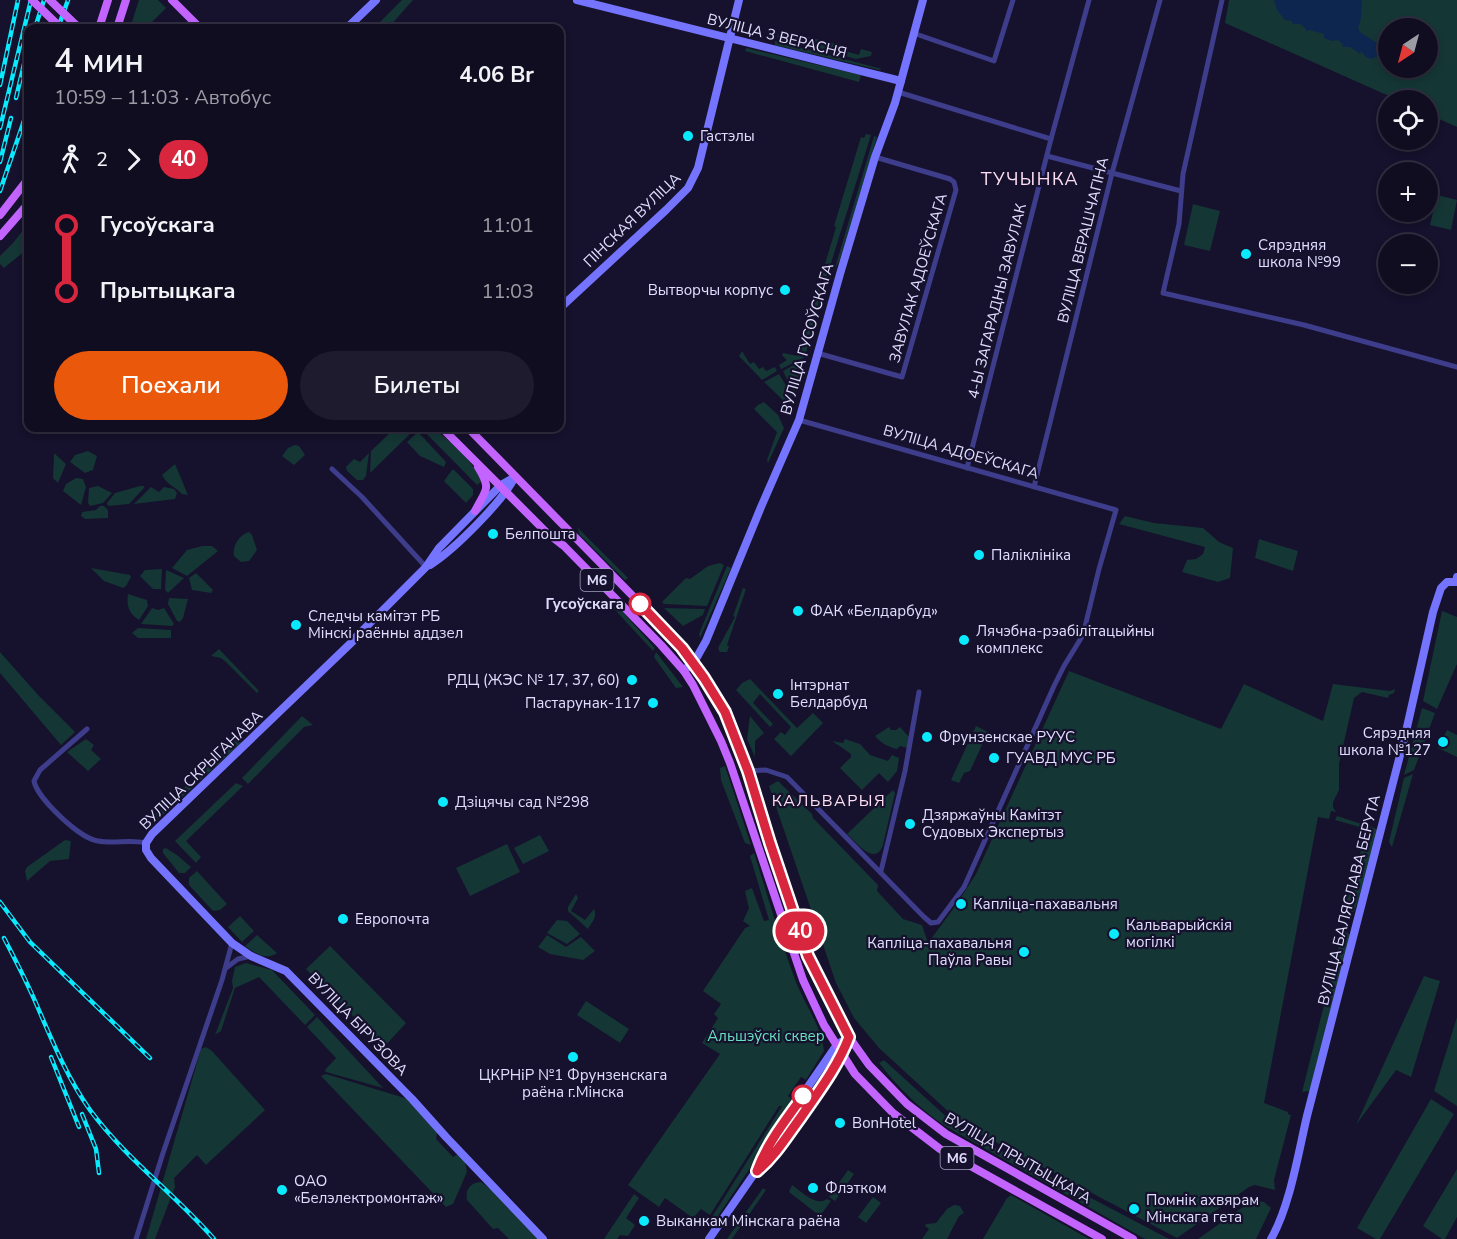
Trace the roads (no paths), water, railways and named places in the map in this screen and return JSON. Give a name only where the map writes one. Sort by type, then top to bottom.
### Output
[{"type":"main road","points":[[32,0],[57,24]]},
{"type":"main road","points":[[50,0],[76,24]]},
{"type":"main road","points":[[100,24],[108,0]]},
{"type":"main road","points":[[118,24],[126,0]]},
{"type":"main road","points":[[172,0],[196,24]]},
{"type":"main road","points":[[0,215],[24,185]]},
{"type":"main road","points":[[0,236],[24,209]]},
{"type":"main road","name":"М6","points":[[446,432],[505,488],[684,671],[721,741],[735,776],[803,980],[836,1046]]},
{"type":"main road","name":"М6","points":[[472,432],[671,635],[693,662],[725,712],[748,771],[808,956],[849,1037]]},
{"type":"main road","points":[[474,459],[486,480],[487,488],[475,512]]},
{"type":"main road","points":[[735,776],[748,771]]},
{"type":"main road","name":"ВУЛІЦА ПРЫТЫЦКАГА","points":[[849,1037],[876,1072],[927,1120],[973,1149],[1133,1239]]},
{"type":"main road","name":"ВУЛІЦА ПРЫТЫЦКАГА","points":[[836,1046],[855,1074],[876,1098],[915,1132],[940,1149],[1102,1239]]},
{"type":"street","points":[[351,24],[376,0]]},
{"type":"street","name":"ВУЛІЦА 3 ВЕРАСНЯ","points":[[577,0],[901,81]]},
{"type":"street","name":"ПІНСКАЯ ВУЛІЦА","points":[[564,304],[666,210],[694,179],[739,0]]},
{"type":"street","name":"ВУЛІЦА ГУСОЎСКАГА","points":[[684,671],[693,662],[708,637],[799,420],[875,157],[898,92],[923,0]]},
{"type":"street","points":[[913,33],[994,61],[1013,0]]},
{"type":"street","name":"4-Ы ЗАГАРАДНЫ ЗАВУЛАК","points":[[967,468],[1089,0]]},
{"type":"street","name":"ВУЛІЦА ВЕРАШЧАГІНА","points":[[1034,487],[1112,173],[1160,0]]},
{"type":"street","points":[[1222,0],[1183,174],[1179,224],[1163,293],[1304,325],[1457,367]]},
{"type":"street","points":[[898,92],[1051,139]]},
{"type":"street","points":[[1047,156],[1181,191]]},
{"type":"street","name":"ЗАВУЛАК АДОЕЎСКАГА","points":[[817,352],[902,377],[956,190],[954,182],[950,179],[875,157]]},
{"type":"street","name":"ВУЛІЦА АДОЕЎСКАГА","points":[[799,420],[1116,510],[1083,635],[1054,686],[964,887],[938,922],[931,923],[881,872]]},
{"type":"street","points":[[332,469],[362,497],[426,567]]},
{"type":"street","name":"ВУЛІЦА СКРЫГАНАВА","points":[[426,567],[444,556],[515,477]]},
{"type":"street","name":"ВУЛІЦА СКРЫГАНАВА","points":[[87,729],[40,770],[34,781],[38,791],[71,826],[93,840],[146,843],[152,834],[355,639],[426,567],[439,548],[475,512],[505,488]]},
{"type":"street","name":"ВУЛІЦА БАЛЯСЛАВА БЕРУТА","points":[[1270,1239],[1277,1229],[1293,1178],[1405,736],[1433,612],[1441,588],[1447,582],[1457,580]]},
{"type":"street","points":[[881,872],[905,771],[919,692]]},
{"type":"street","points":[[748,771],[766,770],[787,777],[881,872]]},
{"type":"street","name":"ВУЛІЦА БІРУЗОВА","points":[[146,843],[146,850],[151,858],[232,943],[251,956],[286,971],[412,1099],[543,1239]]},
{"type":"street","points":[[136,1239],[226,968],[232,943]]},
{"type":"street","points":[[226,968],[238,959],[251,956]]},
{"type":"street","points":[[757,1171],[763,1154],[774,1136],[836,1046],[849,1037]]},
{"type":"street","points":[[709,1239],[757,1171],[772,1157],[842,1055],[849,1037]]},
{"type":"water","points":[[1274,0],[1362,0],[1358,28],[1360,32],[1377,43],[1378,56],[1371,59],[1361,51],[1360,54],[1350,47],[1342,47],[1343,45],[1338,40],[1332,41],[1324,38],[1324,34],[1306,31],[1300,24],[1293,24],[1292,21],[1285,20],[1277,10]]},
{"type":"railway","points":[[0,85],[18,0]]},
{"type":"railway","points":[[25,24],[31,0]]},
{"type":"railway","points":[[36,24],[44,0]]},
{"type":"railway","points":[[59,24],[68,0]]},
{"type":"railway","points":[[0,128],[24,29]]},
{"type":"railway","points":[[16,98],[24,64]]},
{"type":"railway","points":[[0,162],[11,118]]},
{"type":"railway","points":[[0,191],[24,121]]},
{"type":"railway","points":[[0,902],[30,942],[150,1058]]},
{"type":"railway","points":[[4,938],[61,1060],[90,1110],[119,1145],[214,1239]]},
{"type":"railway","points":[[51,1057],[79,1127]]},
{"type":"railway","points":[[82,1114],[96,1149],[99,1173]]},
{"type":"place","name":"Гастэлы","points":[[688,136]]},
{"type":"place","name":"Сярэдняя школа №99","points":[[1246,254]]},
{"type":"place","name":"Вытворчы корпус","points":[[785,290]]},
{"type":"place","name":"Белпошта","points":[[493,534]]},
{"type":"place","name":"Паліклініка","points":[[979,555]]},
{"type":"place","name":"Гусоўскага","points":[[640,604]]},
{"type":"place","name":"ФАК «Белдарбуд»","points":[[798,611]]},
{"type":"place","name":"Следчы камітэт РБ Мінскі раённы аддзел","points":[[296,625]]},
{"type":"place","name":"Лячэбна-рэабілітацыйны комплекс","points":[[964,640]]},
{"type":"place","name":"РДЦ (ЖЭС № 17, 37, 60)","points":[[632,680]]},
{"type":"place","name":"Інтэрнат Белдарбуд","points":[[778,694]]},
{"type":"place","name":"Пастарунак-117","points":[[653,703]]},
{"type":"place","name":"Фрунзенскае РУУС","points":[[927,737]]},
{"type":"place","name":"Сярэдняя школа №127","points":[[1443,742]]},
{"type":"place","name":"ГУАВД МУС РБ","points":[[994,758]]},
{"type":"place","name":"Дзіцячы сад №298","points":[[443,802]]},
{"type":"place","name":"Дзяржаўны Камітэт Судовых Экспертыз","points":[[910,824]]},
{"type":"place","name":"Капліца-пахавальня","points":[[961,904]]},
{"type":"place","name":"Европочта","points":[[343,919]]},
{"type":"place","name":"Кальварыйскія могілкі","points":[[1114,934]]},
{"type":"place","name":"Капліца-пахавальня Паўла Равы","points":[[1024,952]]},
{"type":"place","name":"ЦКРНіР №1 Фрунзенскага раёна г.Мінска","points":[[573,1057]]},
{"type":"place","name":"BonHotel","points":[[840,1123]]},
{"type":"place","name":"Флэтком","points":[[813,1188]]},
{"type":"place","name":"ОАО «Белэлектромонтаж»","points":[[282,1190]]},
{"type":"place","name":"Помнік ахвярам Мінскага гета","points":[[1134,1209]]},
{"type":"place","name":"Выканкам Мінскага раёна","points":[[644,1221]]},
{"type":"district","name":"ТУЧЫНКА","points":[[1030,179]]},
{"type":"district","name":"КАЛЬВАРЫЯ","points":[[829,801]]},
{"type":"park label","name":"Альшэўскі сквер","points":[[766,1036]]}]
